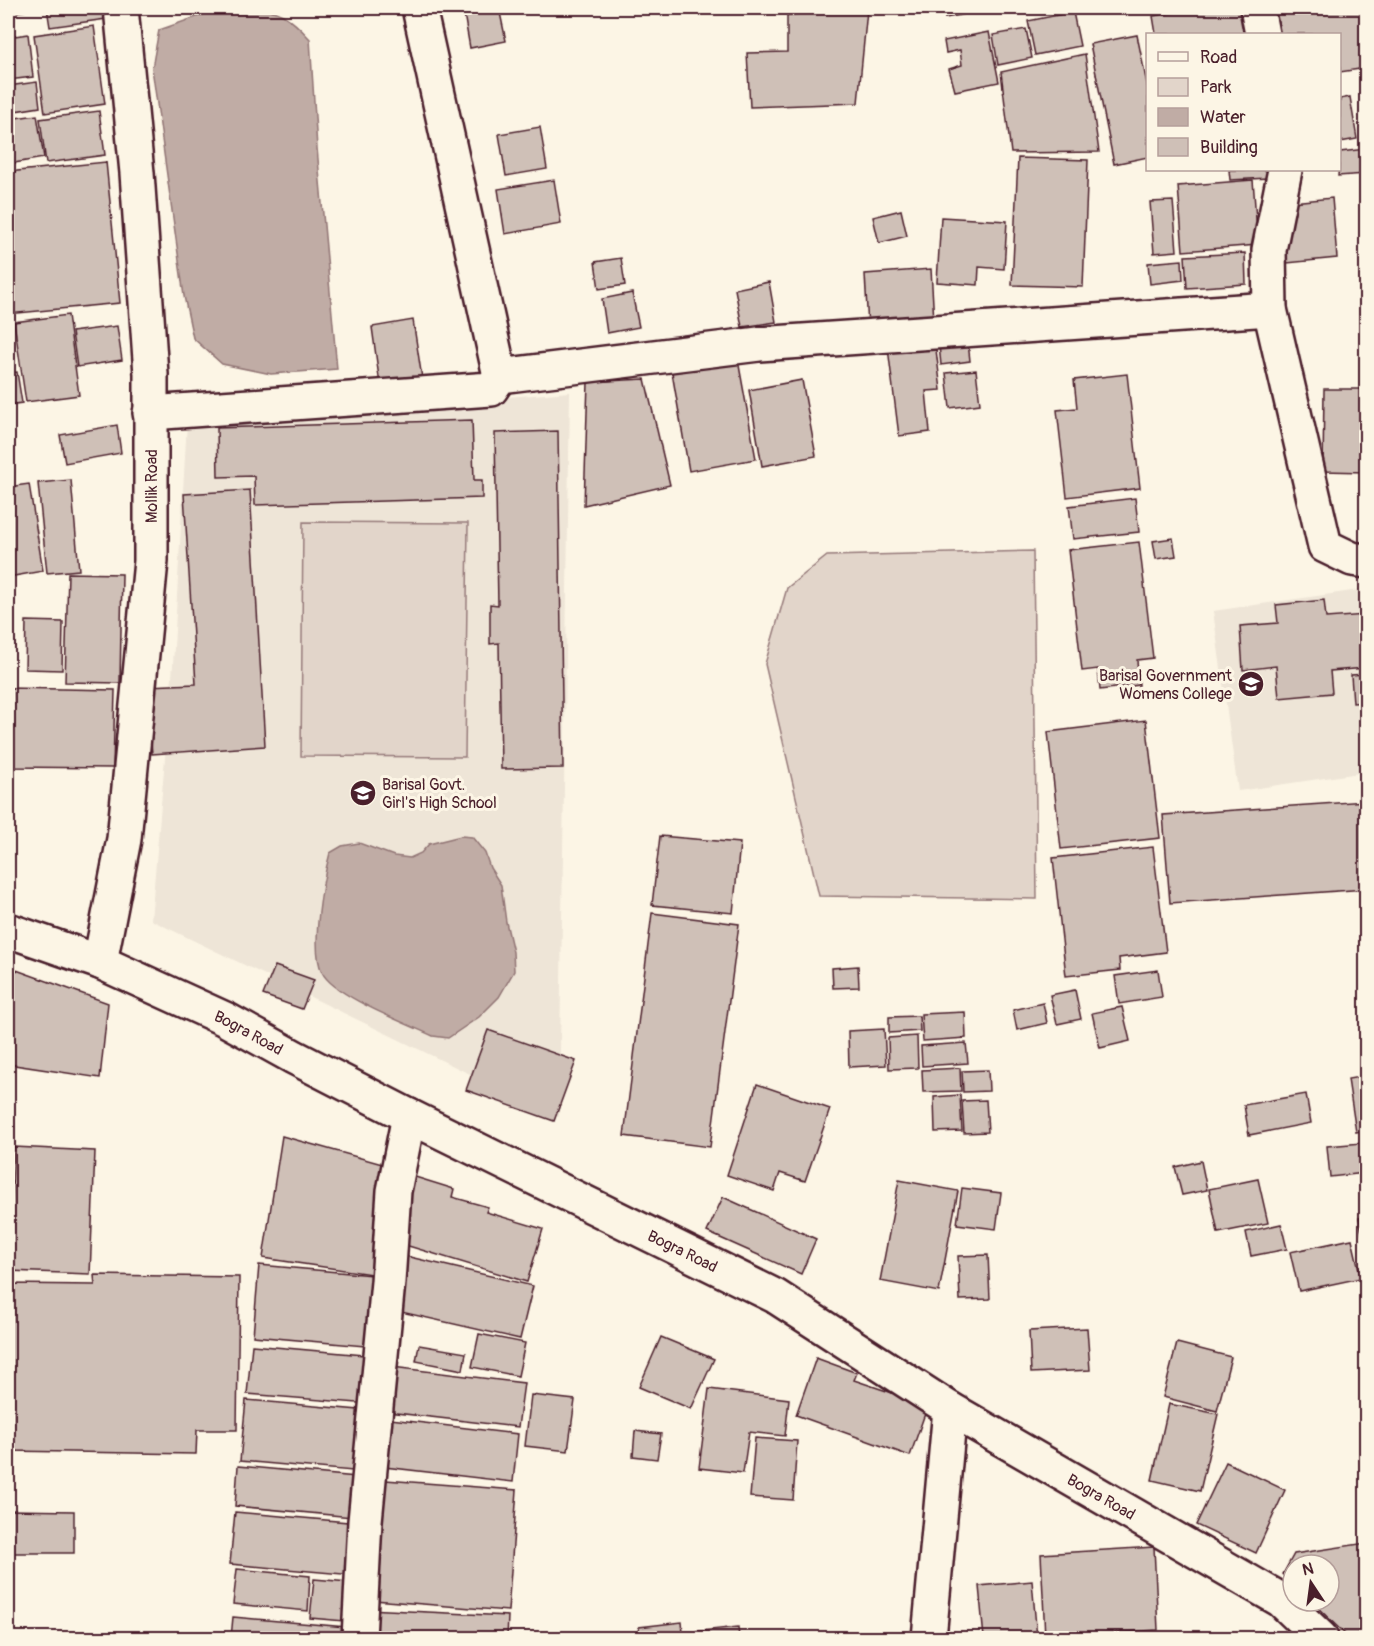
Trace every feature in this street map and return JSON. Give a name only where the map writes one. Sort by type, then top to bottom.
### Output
[{"type":"street","name":"Mollik Road","points":[[100,962],[124,839],[150,572],[150,374],[137,173],[121,8]]},
{"type":"street","points":[[419,8],[501,375]]},
{"type":"street","points":[[1257,8],[1262,33]]},
{"type":"street","points":[[1284,171],[1269,250],[1270,309],[1325,546],[1352,559],[1366,561]]},
{"type":"street","points":[[150,413],[491,389],[501,375],[759,344],[1270,309]]},
{"type":"street","name":"Bogra Road","points":[[8,930],[100,962],[225,1019],[409,1116],[775,1296],[950,1408],[1281,1600],[1321,1638]]},
{"type":"street","points":[[359,1638],[365,1521],[388,1282],[394,1191],[409,1116]]},
{"type":"street","points":[[929,1638],[950,1408]]},
{"type":"shaded area","name":"Barisal Govt. Girl's High School","points":[[570,392],[559,1117],[151,920],[173,665],[187,422]]},
{"type":"shaded area","name":"Barisal Government Womens College","points":[[1366,589],[1366,615],[1326,618],[1324,600],[1277,605],[1278,623],[1240,626],[1243,669],[1276,666],[1279,698],[1332,693],[1330,671],[1366,668],[1366,674],[1351,676],[1353,703],[1366,702],[1366,772],[1238,791],[1213,611]]},
{"type":"green space","points":[[303,522],[468,523],[465,757],[301,756]]},
{"type":"green space","points":[[1033,551],[1037,899],[819,896],[765,664],[787,588],[827,556]]},
{"type":"water","points":[[248,8],[268,9],[283,15],[297,25],[310,39],[317,148],[337,369],[271,374],[222,364],[193,338],[184,296],[152,68],[159,30],[205,14]]},
{"type":"water","points":[[461,836],[472,837],[485,853],[490,868],[501,885],[513,952],[514,971],[499,997],[479,1017],[448,1038],[433,1036],[355,1000],[340,990],[322,972],[317,947],[317,931],[321,896],[330,853],[342,846],[359,843],[394,856],[410,858],[421,853],[429,844]]},
{"type":"building","points":[[8,8],[40,8],[8,13]]},
{"type":"building","points":[[47,8],[105,8],[106,19],[50,27]]},
{"type":"building","points":[[463,8],[499,8],[506,41],[470,48]]},
{"type":"building","points":[[943,8],[975,8],[976,12],[945,18]]},
{"type":"building","points":[[1188,8],[1251,8],[1255,33],[1156,33],[1153,16],[1188,10]]},
{"type":"building","points":[[1309,8],[1366,8],[1366,68],[1341,72],[1341,33],[1277,33],[1273,13]]},
{"type":"building","points":[[867,10],[858,103],[750,107],[747,53],[787,52],[787,15]]},
{"type":"building","points":[[1073,12],[1080,46],[1035,55],[1028,21]]},
{"type":"building","points":[[94,26],[105,104],[45,113],[34,35]]},
{"type":"building","points":[[1026,29],[1032,58],[998,65],[993,35]]},
{"type":"building","points":[[989,32],[999,82],[955,91],[949,69],[962,65],[960,50],[946,53],[944,41]]},
{"type":"building","points":[[28,34],[33,77],[8,80],[8,37]]},
{"type":"building","points":[[1137,35],[1146,79],[1146,157],[1114,164],[1090,44]]},
{"type":"building","points":[[1085,54],[1099,152],[1011,153],[1001,72]]},
{"type":"building","points":[[37,82],[40,107],[8,112],[8,86]]},
{"type":"building","points":[[1350,97],[1357,139],[1341,142],[1341,99]]},
{"type":"building","points":[[99,111],[105,155],[46,163],[40,119]]},
{"type":"building","points":[[37,115],[44,158],[8,164],[8,119]]},
{"type":"building","points":[[540,127],[547,169],[506,176],[499,134]]},
{"type":"building","points":[[1366,149],[1366,174],[1338,176],[1338,171],[1341,171],[1341,152]]},
{"type":"building","points":[[1018,158],[1088,160],[1083,287],[1012,285]]},
{"type":"building","points":[[106,162],[120,303],[8,314],[8,172]]},
{"type":"building","points":[[1229,171],[1268,171],[1268,178],[1230,180]]},
{"type":"building","points":[[554,180],[561,224],[505,234],[498,189]]},
{"type":"building","points":[[1253,180],[1258,245],[1183,251],[1178,186]]},
{"type":"building","points":[[1332,198],[1337,258],[1287,263],[1282,203]]},
{"type":"building","points":[[1173,201],[1177,251],[1154,253],[1150,202]]},
{"type":"building","points":[[901,210],[907,236],[879,243],[873,217]]},
{"type":"building","points":[[941,217],[1007,221],[1004,269],[979,267],[978,285],[937,282]]},
{"type":"building","points":[[1245,253],[1246,284],[1187,288],[1185,256]]},
{"type":"building","points":[[621,258],[625,285],[599,289],[595,262]]},
{"type":"building","points":[[1182,260],[1183,280],[1150,284],[1148,263]]},
{"type":"building","points":[[931,269],[934,322],[868,327],[865,274]]},
{"type":"building","points":[[769,282],[776,322],[742,327],[735,289]]},
{"type":"building","points":[[632,293],[639,327],[607,333],[602,299]]},
{"type":"building","points":[[68,315],[79,395],[26,402],[14,322]]},
{"type":"building","points":[[413,320],[423,385],[381,392],[372,327]]},
{"type":"building","points":[[117,326],[122,360],[77,367],[72,332]]},
{"type":"building","points":[[935,342],[941,390],[926,391],[930,432],[899,436],[888,348]]},
{"type":"building","points":[[968,342],[970,361],[941,365],[939,345]]},
{"type":"building","points":[[736,349],[756,459],[689,471],[670,361]]},
{"type":"building","points":[[976,370],[980,404],[950,408],[946,373]]},
{"type":"building","points":[[17,372],[22,403],[8,405],[8,373]]},
{"type":"building","points":[[1127,374],[1140,488],[1067,497],[1057,410],[1077,408],[1074,380]]},
{"type":"building","points":[[645,379],[670,485],[584,505],[588,382]]},
{"type":"building","points":[[802,380],[816,456],[762,466],[749,390]]},
{"type":"building","points":[[1324,389],[1366,389],[1366,472],[1323,471]]},
{"type":"building","points":[[472,420],[474,480],[482,480],[482,498],[255,505],[254,476],[218,477],[217,428]]},
{"type":"building","points":[[117,425],[121,453],[65,463],[60,435]]},
{"type":"building","points":[[558,431],[563,768],[501,769],[499,643],[490,644],[490,604],[498,605],[495,433]]},
{"type":"building","points":[[71,480],[79,570],[47,573],[38,483]]},
{"type":"building","points":[[29,484],[43,571],[8,577],[8,487]]},
{"type":"building","points":[[250,490],[265,746],[152,754],[147,686],[196,684],[184,494]]},
{"type":"building","points":[[1135,498],[1139,532],[1073,539],[1069,506]]},
{"type":"building","points":[[1173,538],[1176,556],[1156,559],[1153,541]]},
{"type":"building","points":[[1139,542],[1153,658],[1137,660],[1139,685],[1100,690],[1098,669],[1082,671],[1068,550]]},
{"type":"building","points":[[68,573],[122,574],[120,683],[65,682]]},
{"type":"building","points":[[1324,600],[1326,618],[1366,615],[1366,668],[1330,671],[1332,693],[1279,698],[1276,666],[1243,670],[1240,626],[1278,623],[1276,605]]},
{"type":"building","points":[[26,621],[63,622],[62,670],[25,669]]},
{"type":"building","points":[[1366,674],[1366,702],[1353,703],[1351,675]]},
{"type":"building","points":[[8,688],[115,690],[113,768],[8,767]]},
{"type":"building","points":[[1146,720],[1160,838],[1061,849],[1048,732]]},
{"type":"building","points":[[1366,801],[1366,889],[1170,903],[1163,815]]},
{"type":"building","points":[[660,836],[740,843],[733,913],[652,905]]},
{"type":"building","points":[[1153,847],[1166,952],[1119,958],[1120,970],[1066,976],[1053,858]]},
{"type":"building","points":[[652,913],[739,924],[710,1147],[624,1136]]},
{"type":"building","points":[[275,966],[314,980],[302,1009],[263,995]]},
{"type":"building","points":[[858,966],[859,987],[833,988],[832,968]]},
{"type":"building","points":[[8,967],[108,1003],[100,1078],[8,1064]]},
{"type":"building","points":[[1158,970],[1162,997],[1119,1004],[1115,976]]},
{"type":"building","points":[[1075,990],[1081,1019],[1057,1024],[1050,995]]},
{"type":"building","points":[[1043,1003],[1047,1023],[1017,1030],[1013,1010]]},
{"type":"building","points":[[1122,1007],[1130,1041],[1100,1048],[1092,1013]]},
{"type":"building","points":[[965,1012],[966,1038],[923,1041],[921,1014]]},
{"type":"building","points":[[919,1016],[920,1031],[889,1033],[889,1017]]},
{"type":"building","points":[[884,1029],[886,1065],[849,1067],[848,1031]]},
{"type":"building","points":[[488,1030],[576,1061],[554,1121],[466,1090]]},
{"type":"building","points":[[917,1036],[918,1068],[889,1069],[888,1038]]},
{"type":"building","points":[[966,1043],[968,1063],[922,1066],[921,1046]]},
{"type":"building","points":[[960,1068],[961,1091],[923,1092],[922,1070]]},
{"type":"building","points":[[988,1070],[989,1091],[963,1092],[962,1071]]},
{"type":"building","points":[[1366,1076],[1366,1130],[1356,1132],[1348,1079]]},
{"type":"building","points":[[757,1084],[830,1109],[805,1181],[780,1173],[774,1191],[727,1175]]},
{"type":"building","points":[[1306,1094],[1311,1123],[1249,1135],[1244,1105]]},
{"type":"building","points":[[960,1095],[962,1131],[935,1132],[934,1097]]},
{"type":"building","points":[[986,1100],[988,1132],[964,1133],[962,1101]]},
{"type":"building","points":[[282,1136],[393,1167],[378,1275],[263,1258]]},
{"type":"building","points":[[1362,1143],[1365,1173],[1330,1177],[1327,1146]]},
{"type":"building","points":[[14,1147],[95,1151],[90,1274],[8,1271]]},
{"type":"building","points":[[1201,1161],[1207,1190],[1182,1195],[1175,1167]]},
{"type":"building","points":[[412,1176],[454,1189],[452,1197],[488,1207],[486,1212],[543,1229],[527,1282],[392,1241]]},
{"type":"building","points":[[1258,1179],[1268,1223],[1218,1233],[1209,1189]]},
{"type":"building","points":[[899,1180],[958,1191],[939,1292],[880,1281]]},
{"type":"building","points":[[962,1188],[1001,1193],[996,1229],[957,1224]]},
{"type":"building","points":[[723,1197],[816,1239],[801,1274],[707,1232]]},
{"type":"building","points":[[1366,1216],[1366,1252],[1359,1218]]},
{"type":"building","points":[[1281,1224],[1287,1249],[1251,1256],[1246,1232]]},
{"type":"building","points":[[1352,1239],[1361,1278],[1299,1291],[1290,1252]]},
{"type":"building","points":[[401,1255],[533,1286],[520,1339],[388,1309]]},
{"type":"building","points":[[988,1255],[990,1299],[960,1300],[958,1256]]},
{"type":"building","points":[[259,1265],[383,1276],[376,1347],[253,1336]]},
{"type":"building","points":[[94,1275],[239,1277],[237,1430],[197,1430],[196,1454],[8,1451],[8,1284],[95,1285]]},
{"type":"building","points":[[1087,1328],[1090,1370],[1031,1373],[1029,1331]]},
{"type":"building","points":[[479,1334],[525,1343],[518,1376],[472,1367]]},
{"type":"building","points":[[661,1337],[714,1359],[691,1409],[639,1387]]},
{"type":"building","points":[[1177,1343],[1231,1357],[1217,1411],[1163,1397]]},
{"type":"building","points":[[252,1345],[375,1356],[370,1404],[247,1394]]},
{"type":"building","points":[[419,1345],[466,1353],[463,1370],[416,1361]]},
{"type":"building","points":[[816,1358],[857,1373],[854,1380],[928,1405],[910,1456],[796,1415]]},
{"type":"building","points":[[384,1366],[524,1383],[518,1427],[379,1411]]},
{"type":"building","points":[[709,1389],[789,1399],[785,1436],[749,1432],[743,1473],[699,1468]]},
{"type":"building","points":[[531,1395],[575,1400],[568,1451],[525,1446]]},
{"type":"building","points":[[246,1400],[370,1411],[364,1472],[240,1461]]},
{"type":"building","points":[[1169,1404],[1218,1414],[1200,1491],[1152,1480]]},
{"type":"building","points":[[382,1418],[518,1434],[513,1482],[376,1466]]},
{"type":"building","points":[[635,1431],[661,1434],[657,1459],[633,1456]]},
{"type":"building","points":[[755,1438],[797,1441],[793,1500],[750,1497]]},
{"type":"building","points":[[1226,1462],[1285,1490],[1256,1553],[1196,1525]]},
{"type":"building","points":[[238,1466],[367,1478],[363,1518],[235,1506]]},
{"type":"building","points":[[372,1479],[517,1490],[508,1611],[362,1599]]},
{"type":"building","points":[[8,1510],[74,1511],[74,1553],[8,1553]]},
{"type":"building","points":[[235,1512],[359,1523],[354,1575],[230,1564]]},
{"type":"building","points":[[1366,1543],[1366,1638],[1349,1638],[1323,1613],[1341,1613],[1341,1553],[1301,1553]]},
{"type":"building","points":[[1154,1547],[1158,1630],[1045,1637],[1041,1554]]},
{"type":"building","points":[[237,1569],[310,1576],[308,1611],[233,1604]]},
{"type":"building","points":[[314,1579],[360,1583],[356,1622],[310,1618]]},
{"type":"building","points":[[1032,1581],[1037,1638],[984,1638],[979,1586]]},
{"type":"building","points":[[367,1609],[508,1616],[507,1638],[366,1638]]},
{"type":"building","points":[[233,1617],[346,1627],[345,1638],[231,1638]]},
{"type":"building","points":[[682,1622],[683,1633],[738,1627],[739,1638],[627,1638],[640,1637],[639,1627]]},
{"type":"building","points":[[86,1636],[125,1638],[86,1638]]},
{"type":"place","name":"Barisal Government Womens College","points":[[1251,684]]},
{"type":"place","name":"Barisal Govt. Girl's High School","points":[[363,793]]}]
